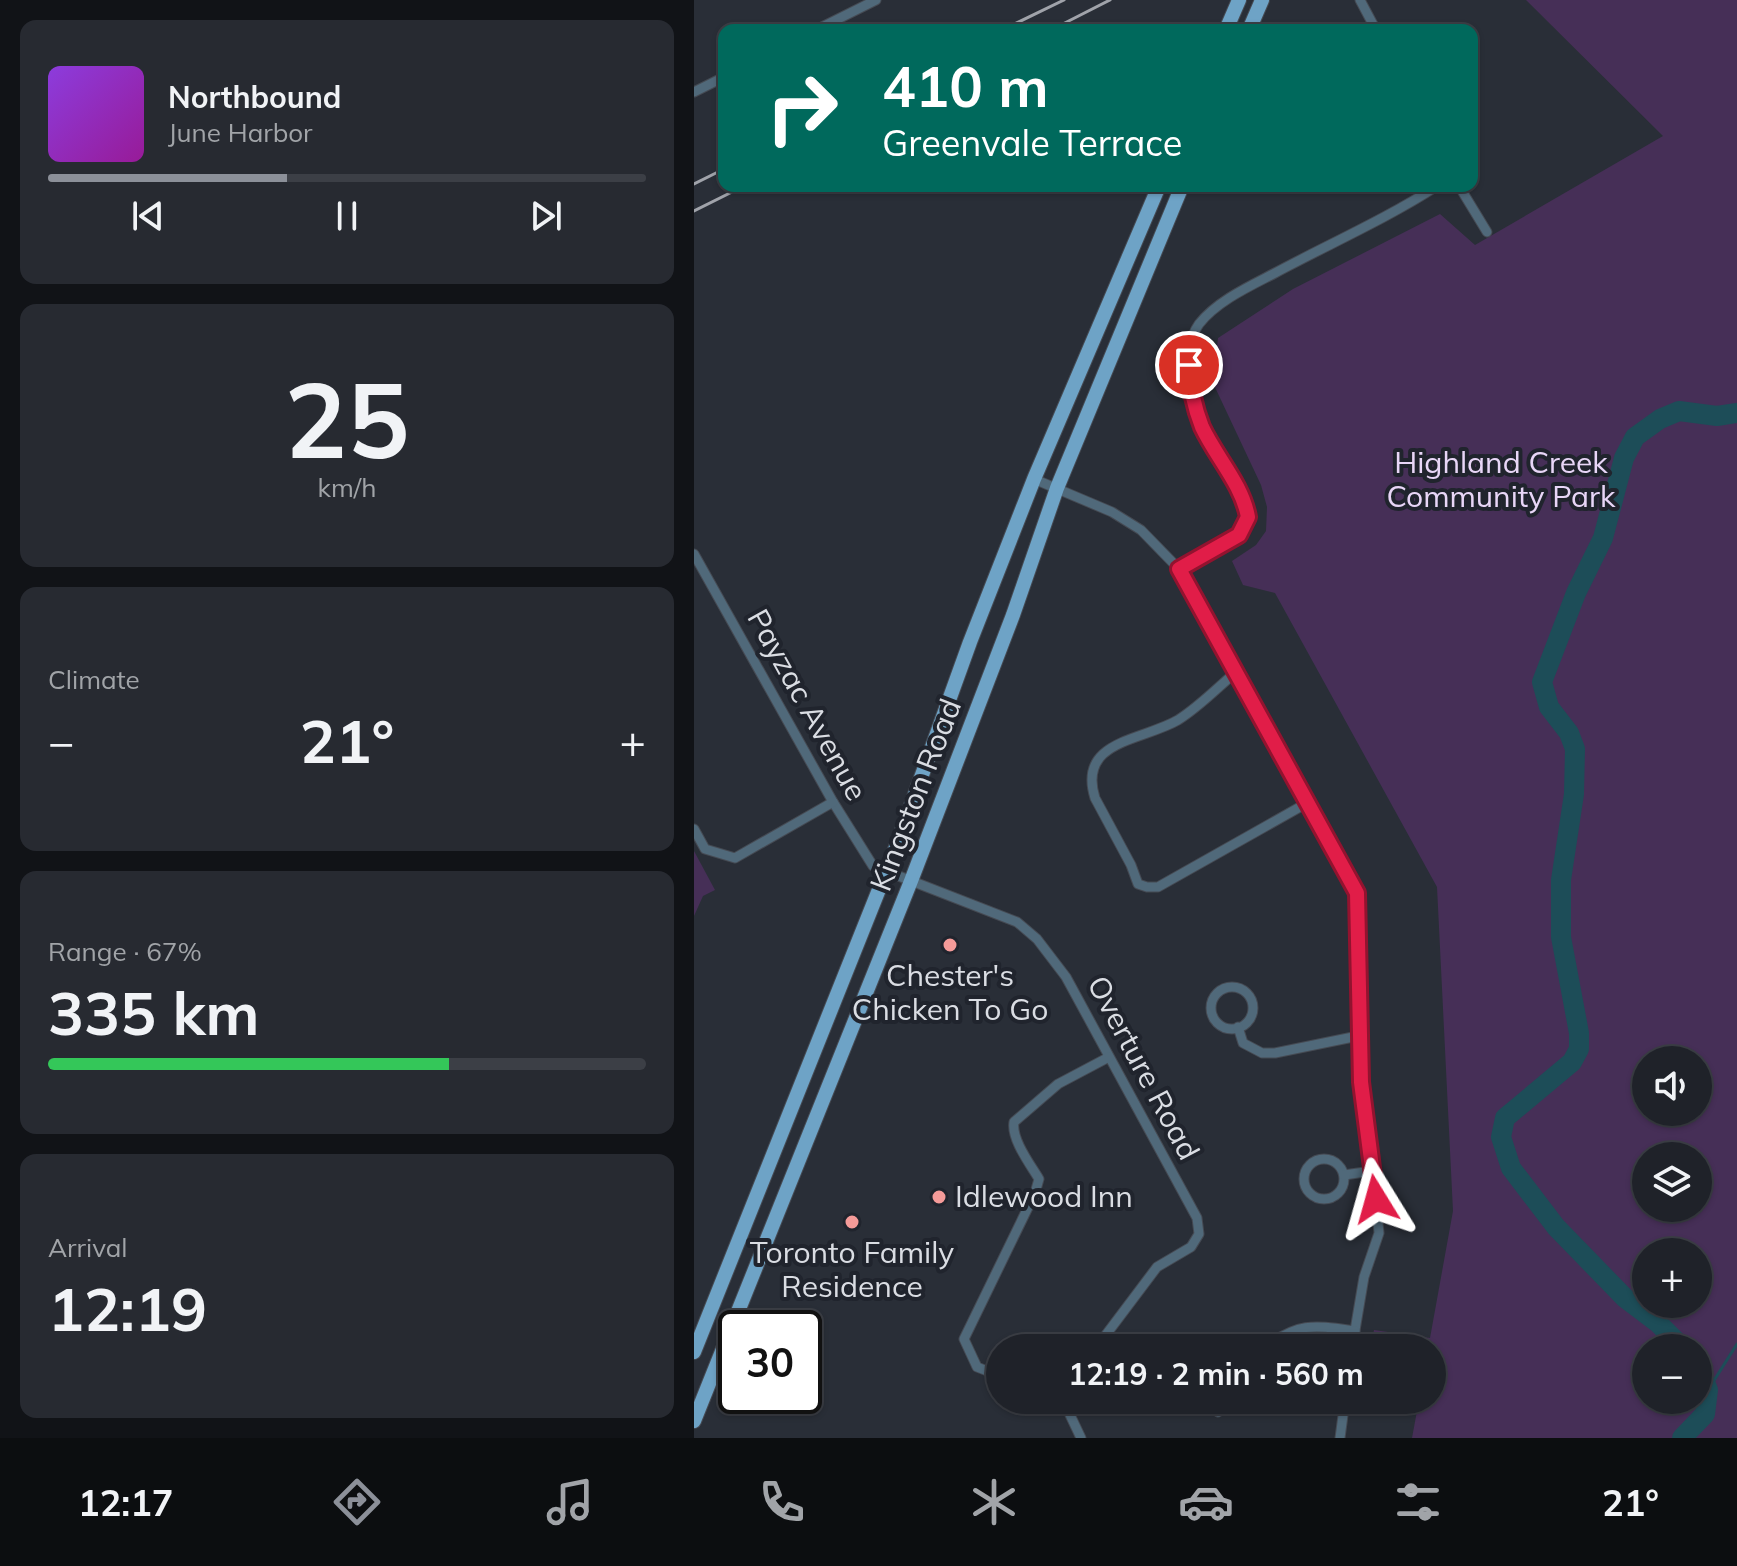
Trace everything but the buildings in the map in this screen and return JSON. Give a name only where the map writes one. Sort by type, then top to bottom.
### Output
[{"type":"main road","points":[[1229,24],[1239,0]]},
{"type":"main road","points":[[1252,24],[1262,0]]},
{"type":"main road","name":"Kingston Road","points":[[694,1352],[886,873],[970,642],[1034,479],[1156,192]]},
{"type":"main road","name":"Kingston Road","points":[[694,1421],[911,881],[1013,615],[1057,488],[1179,192]]},
{"type":"street","points":[[828,24],[876,0]]},
{"type":"street","points":[[1360,0],[1373,24]]},
{"type":"street","points":[[694,92],[718,80]]},
{"type":"street","points":[[1179,569],[1239,535],[1248,517],[1243,499],[1202,427],[1190,388],[1189,355],[1197,327],[1245,289],[1427,192]]},
{"type":"street","points":[[1463,192],[1487,232]]},
{"type":"street","points":[[1034,479],[1112,512],[1141,530],[1179,569],[1357,893],[1358,1036],[1379,1233],[1364,1277],[1354,1334]]},
{"type":"street","name":"Payzac Avenue","points":[[694,554],[833,802],[873,866],[886,873]]},
{"type":"street","points":[[1236,672],[1179,719],[1110,747],[1092,770],[1091,787],[1095,798],[1138,884],[1158,887],[1307,803]]},
{"type":"street","points":[[694,829],[705,849],[735,858],[833,802]]},
{"type":"street","name":"Overture Road","points":[[886,873],[1017,922],[1037,939],[1066,977],[1197,1218],[1199,1234],[1191,1247],[1150,1274],[1106,1334]]},
{"type":"street","points":[[1228,987],[1242,989],[1253,1006],[1249,1019],[1238,1027],[1225,1027],[1214,1019],[1212,1013],[1211,1006],[1217,994],[1228,987]]},
{"type":"street","points":[[1238,1027],[1243,1043],[1262,1053],[1358,1036]]},
{"type":"street","points":[[986,1371],[977,1367],[964,1339],[1039,1179],[1016,1138],[1014,1122],[1058,1084],[1109,1057]]},
{"type":"street","points":[[1319,1160],[1332,1161],[1344,1175],[1338,1193],[1326,1199],[1313,1195],[1306,1185],[1306,1172],[1319,1160]]},
{"type":"street","points":[[1344,1175],[1372,1171]]},
{"type":"street","points":[[1282,1334],[1300,1326],[1355,1331]]},
{"type":"street","points":[[1070,1414],[1081,1438]]},
{"type":"street","points":[[1340,1438],[1343,1414]]},
{"type":"green space","name":"Highland Creek Community Park","points":[[1526,0],[1737,0],[1737,1438],[1412,1438],[1416,1414],[1446,1414],[1446,1334],[1431,1334],[1453,1211],[1437,887],[1275,593],[1243,585],[1232,561],[1256,545],[1266,531],[1267,507],[1261,485],[1213,383],[1218,338],[1293,289],[1440,214],[1475,245],[1663,136]]},
{"type":"green space","points":[[694,851],[715,890],[703,896],[694,916]]},
{"type":"green space","name":"Highland Creek Community Park","points":[[1374,1330],[1402,1334],[1373,1334]]},
{"type":"waterway","points":[[1669,1334],[1625,1298],[1556,1227],[1511,1168],[1501,1137],[1505,1118],[1572,1062],[1579,1049],[1579,1033],[1561,937],[1561,880],[1574,794],[1575,749],[1569,733],[1549,707],[1542,682],[1576,593],[1603,538],[1624,458],[1635,437],[1660,419],[1679,411],[1717,416],[1737,413]]},
{"type":"waterway","points":[[1712,1384],[1737,1344]]},
{"type":"waterway","points":[[1682,1438],[1705,1414]]},
{"type":"railway","points":[[1014,24],[1064,0]]},
{"type":"railway","points":[[1063,24],[1110,0]]},
{"type":"railway","points":[[694,184],[718,172]]},
{"type":"railway","points":[[694,211],[732,192]]},
{"type":"place","name":"Chester's Chicken To Go","points":[[950,945]]},
{"type":"place","name":"Idlewood Inn","points":[[939,1197]]},
{"type":"place","name":"Toronto Family Residence","points":[[852,1222]]},
{"type":"route","points":[[1189,365],[1190,388],[1202,427],[1243,499],[1248,517],[1239,535],[1179,569],[1357,893],[1358,1036],[1376,1199]]}]
